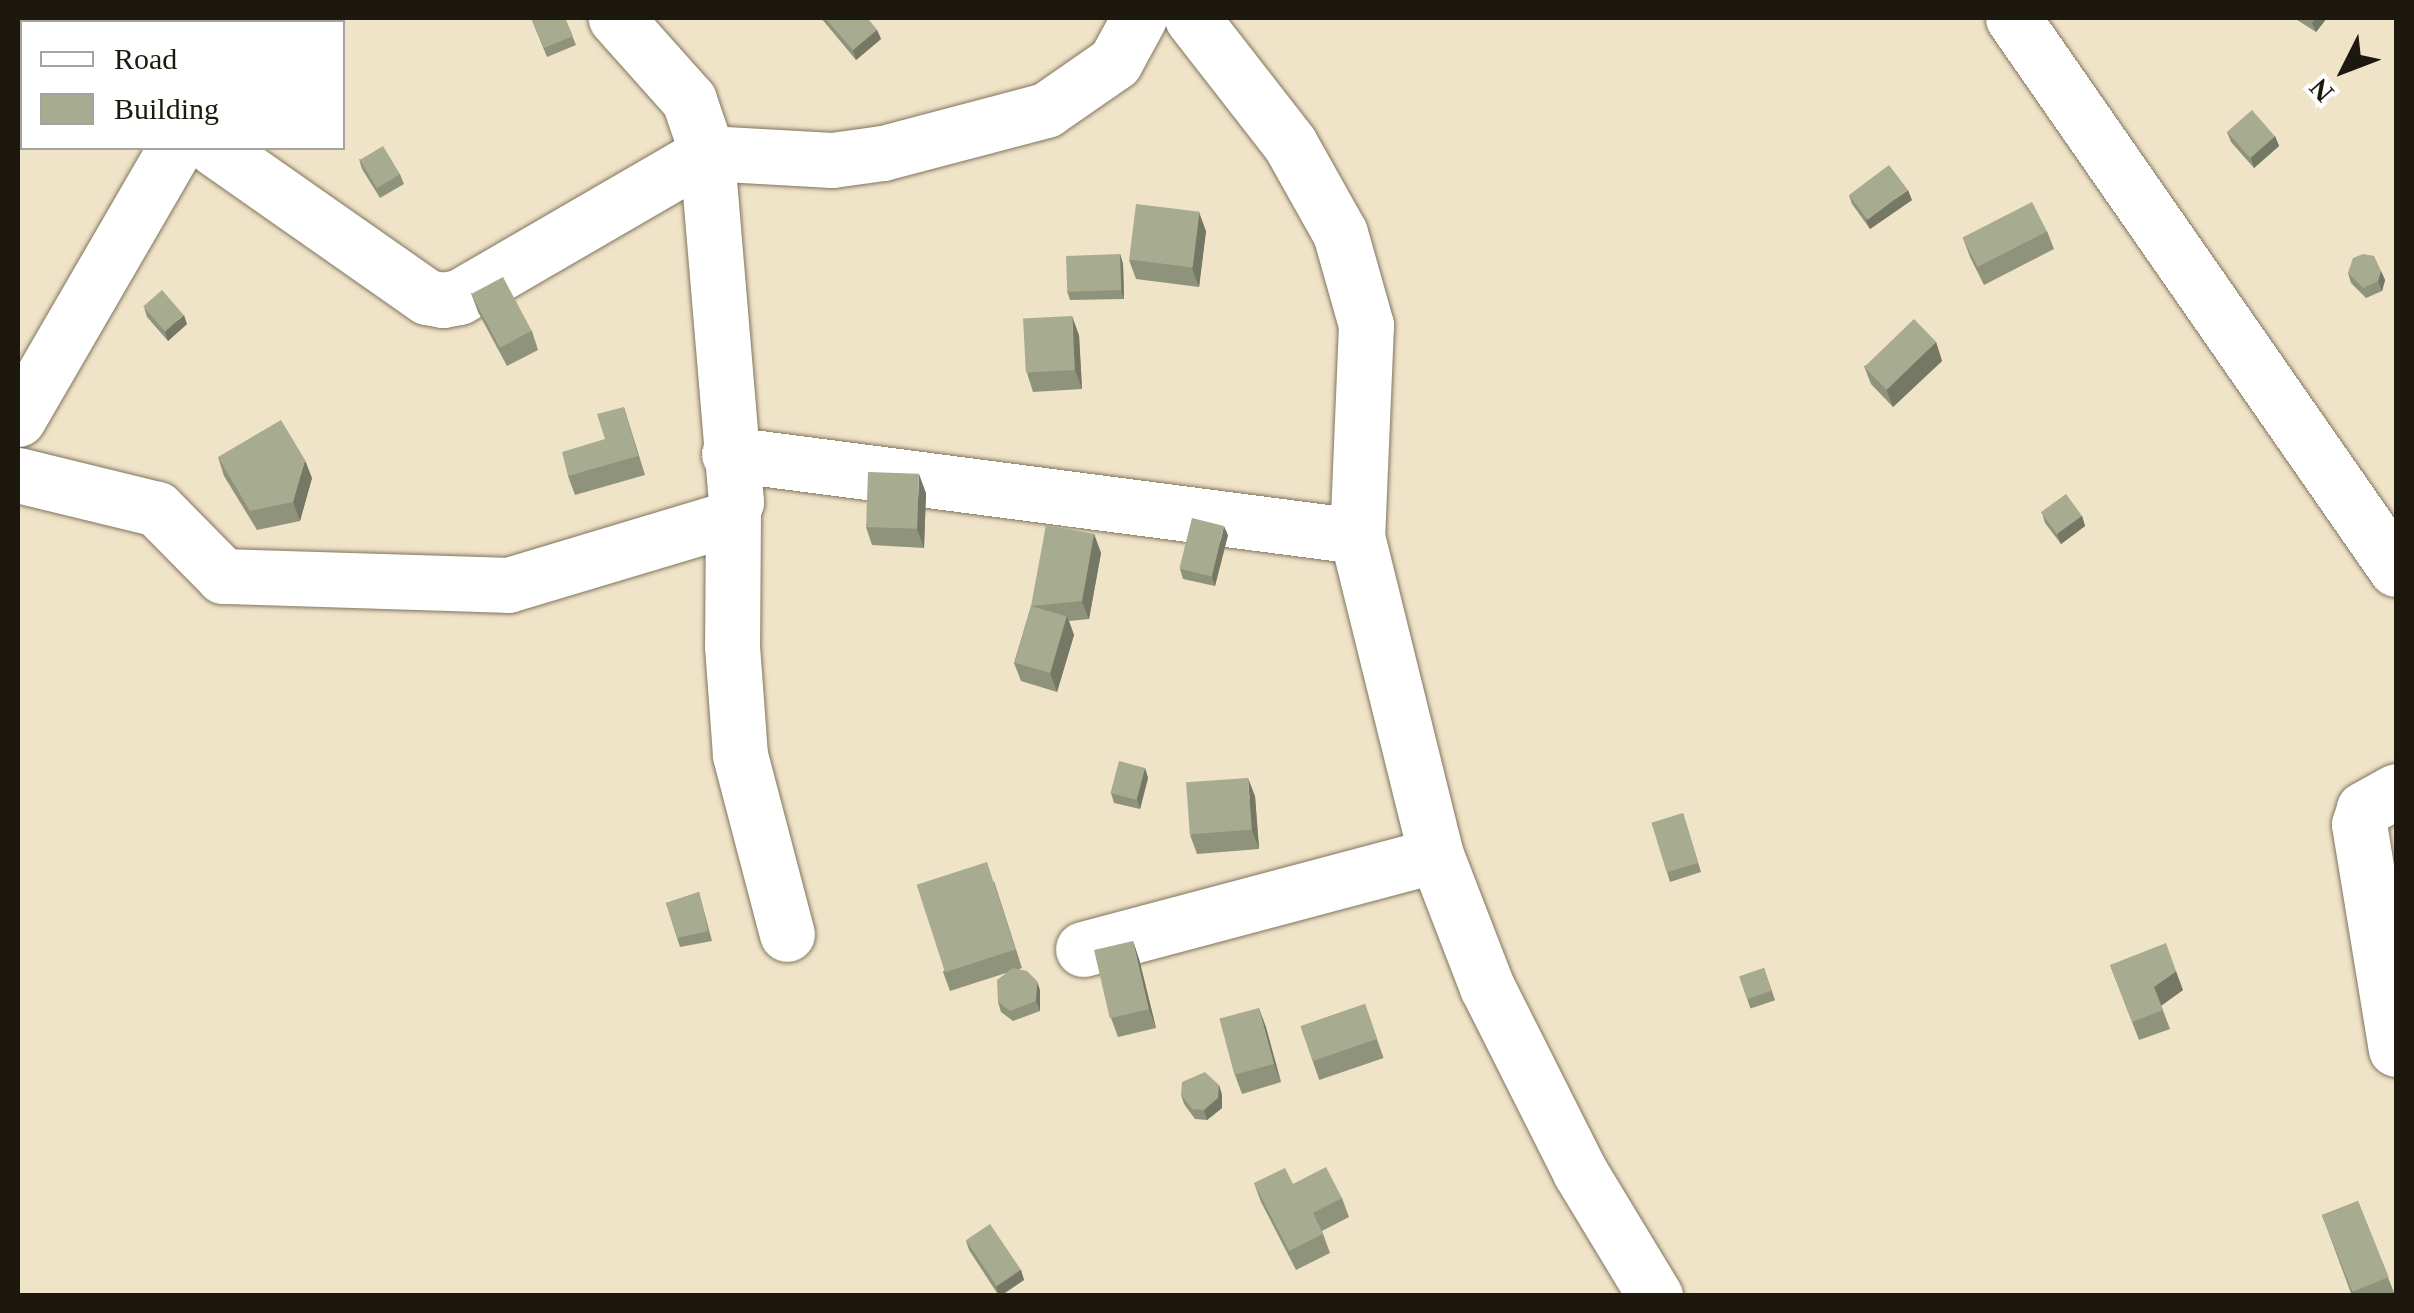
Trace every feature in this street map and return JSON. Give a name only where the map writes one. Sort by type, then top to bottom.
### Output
[{"type":"street","points":[[616,18],[689,100],[707,153],[733,512],[732,646],[740,755],[788,934]]},
{"type":"street","points":[[217,150],[427,297],[443,300],[707,153],[832,160],[884,153],[1046,110],[1115,62],[1138,18]]},
{"type":"street","points":[[1192,18],[1290,144],[1340,233],[1366,326],[1357,536],[1436,855],[1496,1004],[1580,1172],[1655,1296]]},
{"type":"street","points":[[2013,18],[2396,570]]},
{"type":"street","points":[[18,418],[174,150]]},
{"type":"street","points":[[729,454],[1357,536]]},
{"type":"street","points":[[18,474],[157,509],[173,519],[204,564],[223,576],[241,577],[508,585],[733,512]]},
{"type":"street","points":[[2396,792],[2364,808],[2359,824],[2396,1049]]},
{"type":"street","points":[[1083,950],[1436,855]]},
{"type":"building","points":[[531,18],[565,18],[573,36],[544,48]]},
{"type":"building","points":[[825,18],[867,18],[877,30],[853,50]]},
{"type":"building","points":[[2252,110],[2275,136],[2250,158],[2227,132]]},
{"type":"building","points":[[383,146],[400,174],[377,188],[360,160]]},
{"type":"building","points":[[1889,165],[1908,190],[1868,220],[1849,195]]},
{"type":"building","points":[[2032,202],[2047,231],[1977,267],[1963,237]]},
{"type":"building","points":[[1136,204],[1200,212],[1193,267],[1129,260]]},
{"type":"building","points":[[1120,254],[1121,290],[1067,292],[1066,256]]},
{"type":"building","points":[[2363,254],[2374,256],[2381,271],[2378,281],[2363,288],[2348,273],[2353,258]]},
{"type":"building","points":[[503,277],[532,331],[500,348],[471,294]]},
{"type":"building","points":[[162,290],[184,315],[165,331],[143,306]]},
{"type":"building","points":[[1072,316],[1075,370],[1026,372],[1023,319]]},
{"type":"building","points":[[1914,319],[1936,342],[1887,390],[1864,367]]},
{"type":"building","points":[[624,407],[638,456],[568,476],[562,452],[605,439],[597,414]]},
{"type":"building","points":[[281,420],[305,460],[293,502],[250,511],[218,457]]},
{"type":"building","points":[[868,472],[919,474],[917,529],[866,527]]},
{"type":"building","points":[[2066,494],[2082,516],[2057,534],[2041,512]]},
{"type":"building","points":[[1192,518],[1224,526],[1211,576],[1179,568]]},
{"type":"building","points":[[1046,525],[1094,534],[1082,601],[1031,606]]},
{"type":"building","points":[[1031,606],[1067,616],[1050,673],[1015,663]]},
{"type":"building","points":[[1119,761],[1145,768],[1137,800],[1110,793]]},
{"type":"building","points":[[1248,778],[1252,830],[1190,834],[1186,782]]},
{"type":"building","points":[[1683,813],[1698,863],[1667,872],[1651,823]]},
{"type":"building","points":[[987,862],[1015,949],[945,972],[917,885]]},
{"type":"building","points":[[699,892],[708,931],[677,938],[666,903]]},
{"type":"building","points":[[1133,941],[1149,1009],[1110,1018],[1094,950]]},
{"type":"building","points":[[2166,943],[2176,971],[2154,987],[2163,1010],[2132,1022],[2110,965]]},
{"type":"building","points":[[1013,968],[1027,971],[1037,981],[1036,1001],[1010,1011],[998,1002],[997,980]]},
{"type":"building","points":[[1764,968],[1772,991],[1747,999],[1739,976]]},
{"type":"building","points":[[1365,1004],[1377,1039],[1313,1061],[1301,1026]]},
{"type":"building","points":[[1259,1008],[1274,1064],[1234,1075],[1219,1019]]},
{"type":"building","points":[[1205,1072],[1219,1085],[1218,1098],[1204,1110],[1192,1109],[1181,1095],[1182,1082]]},
{"type":"building","points":[[1326,1167],[1342,1198],[1313,1213],[1323,1234],[1289,1251],[1254,1183],[1285,1168],[1293,1184]]},
{"type":"building","points":[[2358,1201],[2389,1277],[2353,1292],[2322,1216]]},
{"type":"building","points":[[990,1224],[1021,1270],[997,1286],[966,1240]]}]
